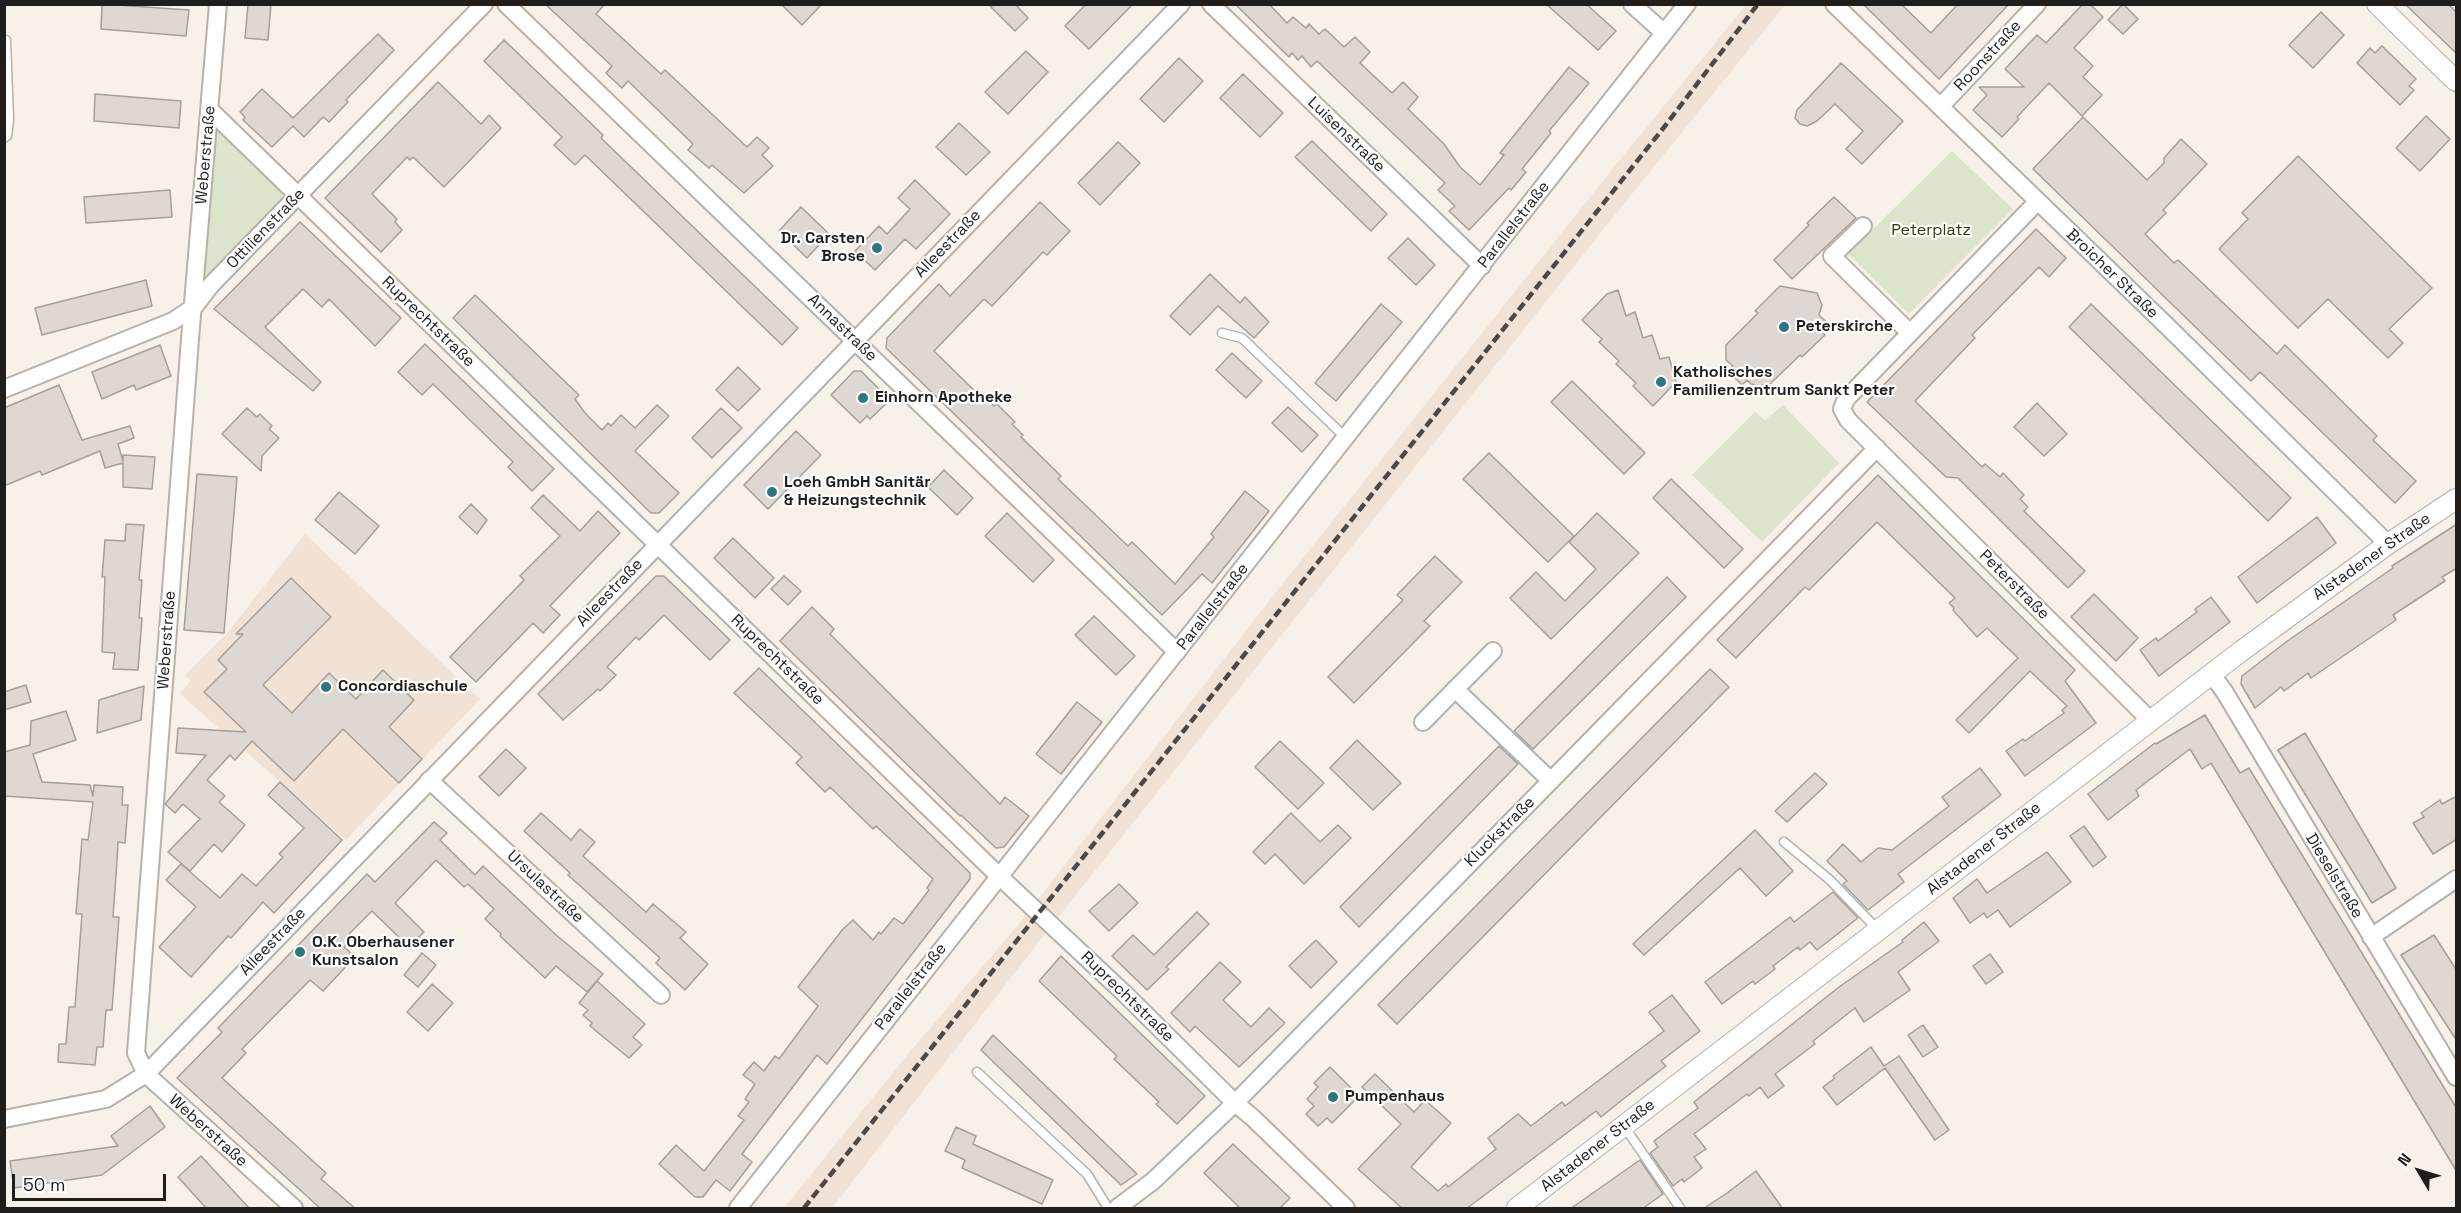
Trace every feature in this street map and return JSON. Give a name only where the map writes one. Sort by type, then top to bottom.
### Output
[{"type":"street","name":"Weberstraße","points":[[218,4],[136,1053],[146,1074],[294,1209]]},
{"type":"street","name":"Ottilienstraße","points":[[4,389],[173,321],[194,308],[211,285],[484,4]]},
{"type":"street","name":"Annastraße","points":[[506,4],[1177,652]]},
{"type":"street","name":"Alleestraße","points":[[4,1119],[106,1099],[146,1074],[1181,4]]},
{"type":"street","name":"Luisenstraße","points":[[1211,4],[1482,266]]},
{"type":"street","points":[[1632,4],[1664,33]]},
{"type":"street","name":"Parallelstraße","points":[[738,1209],[1687,4]]},
{"type":"street","name":"Broicher Straße","points":[[1833,4],[2388,544]]},
{"type":"street","name":"Roonstraße","points":[[1940,107],[2037,4]]},
{"type":"street","points":[[2377,4],[2457,81]]},
{"type":"street","name":"Ruprechtstraße","points":[[210,110],[999,876],[1125,994],[1346,1209]]},
{"type":"street","points":[[1877,448],[1848,420],[1842,409],[1854,391],[2037,202]]},
{"type":"street","points":[[1863,226],[1832,256],[1910,333]]},
{"type":"street","name":"Peterstraße","points":[[1877,448],[2151,721]]},
{"type":"street","name":"Kluckstraße","points":[[1117,1209],[1154,1181],[1235,1103],[1877,448]]},
{"type":"street","name":"Alstadener Straße","points":[[1517,1209],[2294,612],[2388,544],[2457,499]]},
{"type":"street","points":[[1423,722],[1493,651]]},
{"type":"street","name":"Dieselstraße","points":[[2212,675],[2224,691],[2457,1077]]},
{"type":"street","points":[[1455,689],[1551,781]]},
{"type":"street","name":"Ursulastraße","points":[[429,780],[661,995]]},
{"type":"street","points":[[2371,937],[2457,879]]},
{"type":"lane","points":[[4,138],[9,120],[6,40]]},
{"type":"lane","points":[[1222,333],[1242,338],[1346,439]]},
{"type":"lane","points":[[1784,842],[1830,880],[1878,931]]},
{"type":"lane","points":[[977,1072],[1088,1174],[1108,1209]]},
{"type":"lane","points":[[1624,1126],[1680,1209]]},
{"type":"shaded area","points":[[1746,5],[1785,5],[1602,231],[1041,939],[832,1208],[784,1208],[908,1054],[1018,925],[1272,597]]},
{"type":"shaded area","name":"Concordiaschule","points":[[305,534],[480,699],[346,840],[180,694],[190,681],[185,675],[228,632]]},
{"type":"green space","points":[[210,110],[298,197],[194,307]]},
{"type":"green space","name":"Peterplatz","points":[[1952,151],[2013,209],[1909,314],[1848,254]]},
{"type":"green space","points":[[1783,405],[1839,463],[1762,542],[1692,475],[1755,412],[1765,420]]},
{"type":"building","points":[[102,4],[189,10],[186,36],[101,29]]},
{"type":"building","points":[[248,4],[271,4],[268,40],[245,38]]},
{"type":"building","points":[[545,4],[605,4],[596,14],[661,74],[665,70],[747,147],[757,137],[769,148],[762,155],[773,166],[744,193],[712,165],[709,168],[688,150],[693,144],[628,81],[622,88],[606,73],[612,66]]},
{"type":"building","points":[[781,4],[822,4],[802,25]]},
{"type":"building","points":[[988,4],[1015,4],[1028,18],[1015,31]]},
{"type":"building","points":[[1086,4],[1133,4],[1089,49],[1065,26]]},
{"type":"building","points":[[1235,4],[1269,4],[1287,23],[1293,17],[1306,28],[1309,24],[1319,34],[1325,29],[1344,47],[1355,37],[1370,52],[1360,63],[1392,93],[1403,82],[1418,97],[1408,109],[1444,144],[1460,167],[1480,185],[1504,155],[1500,153],[1569,67],[1589,83],[1549,131],[1551,133],[1522,169],[1526,172],[1511,190],[1509,188],[1469,230],[1449,211],[1455,206],[1438,190],[1445,183],[1317,61],[1311,67],[1302,56],[1298,60],[1292,53],[1289,57]]},
{"type":"building","points":[[1546,4],[1586,4],[1616,31],[1598,50]]},
{"type":"building","points":[[1863,4],[1901,4],[1931,33],[1958,4],[2009,4],[1939,79]]},
{"type":"building","points":[[2083,4],[2090,4],[2103,17],[2074,48],[2093,66],[2083,77],[2102,95],[2082,116],[2049,83],[2017,117],[2019,119],[2002,137],[1973,110],[1987,95],[1979,87],[2024,87],[2005,69],[2037,35],[2046,43]]},
{"type":"building","points":[[2123,4],[2138,19],[2123,34],[2108,20]]},
{"type":"building","points":[[2405,4],[2448,4],[2457,13],[2457,54]]},
{"type":"building","points":[[2321,12],[2344,35],[2313,68],[2289,45]]},
{"type":"building","points":[[378,34],[394,50],[346,100],[348,102],[329,122],[323,117],[304,137],[293,126],[272,147],[243,120],[245,117],[240,112],[262,89],[293,118]]},
{"type":"building","points":[[504,40],[603,135],[601,138],[798,328],[782,345],[585,155],[575,165],[554,145],[562,137],[484,61]]},
{"type":"building","points":[[2382,46],[2416,79],[2409,86],[2414,90],[2400,105],[2357,63],[2370,48],[2375,53]]},
{"type":"building","points":[[1026,51],[1048,72],[1008,114],[985,92]]},
{"type":"building","points":[[1179,58],[1203,81],[1164,122],[1140,99]]},
{"type":"building","points":[[1841,63],[1903,121],[1862,164],[1846,149],[1863,131],[1835,104],[1817,121],[1807,126],[1800,124],[1795,118],[1797,110]]},
{"type":"building","points":[[1243,74],[1283,113],[1260,137],[1220,98]]},
{"type":"building","points":[[438,82],[481,124],[489,115],[501,128],[444,187],[413,157],[410,160],[407,157],[372,194],[397,219],[395,222],[402,230],[381,252],[325,198]]},
{"type":"building","points":[[95,94],[181,101],[179,128],[94,121]]},
{"type":"building","points":[[2426,116],[2450,139],[2420,171],[2396,148]]},
{"type":"building","points":[[2083,117],[2147,180],[2164,163],[2164,158],[2181,139],[2207,164],[2163,210],[2166,213],[2145,234],[2174,263],[2178,260],[2277,354],[2285,345],[2377,436],[2373,440],[2416,481],[2395,503],[2260,372],[2251,381],[2033,169]]},
{"type":"building","points":[[959,123],[990,152],[966,175],[936,147]]},
{"type":"building","points":[[1312,141],[1387,214],[1371,231],[1295,157]]},
{"type":"building","points":[[1118,142],[1140,163],[1100,205],[1078,183]]},
{"type":"building","points":[[2298,156],[2432,288],[2389,329],[2403,343],[2388,358],[2328,299],[2298,328],[2219,249],[2248,219],[2242,213]]},
{"type":"building","points":[[915,180],[950,214],[916,249],[905,239],[875,270],[855,251],[879,226],[887,234],[910,209],[898,198]]},
{"type":"building","points":[[170,190],[172,217],[86,223],[84,197]]},
{"type":"building","points":[[1834,197],[1856,218],[1792,279],[1774,260]]},
{"type":"building","points":[[1040,202],[1070,231],[1047,255],[1043,252],[992,306],[984,299],[934,351],[982,398],[984,396],[994,406],[997,404],[1015,422],[1012,424],[1023,435],[1021,437],[1061,476],[1058,479],[1128,546],[1132,542],[1175,584],[1214,537],[1211,534],[1245,491],[1269,511],[1212,583],[1202,574],[1162,615],[886,348],[887,338],[939,284],[950,296]]},
{"type":"building","points":[[801,207],[829,234],[807,258],[779,231]]},
{"type":"building","points":[[300,222],[401,318],[375,346],[329,299],[322,307],[303,289],[265,327],[321,382],[313,391],[214,309]]},
{"type":"building","points":[[2036,229],[2066,258],[2049,277],[2039,267],[1972,335],[1975,338],[1915,401],[1982,467],[1985,464],[2000,477],[2003,473],[2024,495],[2020,499],[2028,507],[2024,511],[2085,571],[2068,588],[1958,478],[1946,477],[1867,402]]},
{"type":"building","points":[[1408,238],[1435,265],[1416,285],[1388,258]]},
{"type":"building","points":[[1210,274],[1240,303],[1245,297],[1269,322],[1254,338],[1218,306],[1190,335],[1170,316]]},
{"type":"building","points":[[146,280],[152,306],[42,335],[35,308]]},
{"type":"building","name":"Peterskirche","points":[[1780,286],[1817,293],[1822,305],[1819,315],[1828,324],[1821,331],[1825,335],[1770,384],[1759,386],[1747,380],[1742,385],[1728,371],[1733,366],[1726,360],[1726,345],[1758,313],[1755,311]]},
{"type":"building","points":[[1618,290],[1626,316],[1635,312],[1643,338],[1652,335],[1660,359],[1669,357],[1676,382],[1653,406],[1633,386],[1636,383],[1616,364],[1619,361],[1599,342],[1602,339],[1582,320],[1607,294]]},
{"type":"building","points":[[475,295],[579,395],[575,399],[602,430],[608,423],[611,426],[621,415],[635,428],[657,405],[669,416],[635,451],[679,493],[659,513],[651,513],[453,318]]},
{"type":"building","points":[[1381,304],[1402,322],[1336,401],[1315,383]]},
{"type":"building","points":[[2091,304],[2291,498],[2268,521],[2069,327]]},
{"type":"building","points":[[425,344],[554,469],[532,491],[508,467],[513,462],[433,384],[422,395],[398,372]]},
{"type":"building","points":[[160,345],[171,376],[136,390],[134,385],[102,399],[92,372]]},
{"type":"building","points":[[1232,353],[1262,381],[1246,398],[1216,370]]},
{"type":"building","points":[[738,367],[760,389],[738,411],[716,390]]},
{"type":"building","points":[[854,371],[861,371],[890,400],[870,419],[867,416],[860,423],[831,395]]},
{"type":"building","points":[[1572,381],[1645,453],[1624,474],[1551,402]]},
{"type":"building","points":[[59,385],[82,440],[130,426],[134,438],[118,444],[123,461],[123,455],[155,457],[152,489],[123,487],[123,463],[105,468],[100,451],[42,475],[40,471],[4,486],[4,408]]},
{"type":"building","points":[[2037,403],[2067,434],[2044,456],[2014,427]]},
{"type":"building","points":[[1288,407],[1318,435],[1302,452],[1272,423]]},
{"type":"building","points":[[247,408],[257,417],[260,414],[272,426],[269,429],[279,438],[262,456],[261,471],[222,434]]},
{"type":"building","points":[[721,408],[742,428],[712,458],[692,438]]},
{"type":"building","points":[[796,431],[821,455],[768,509],[744,485]]},
{"type":"building","points":[[1489,453],[1574,536],[1548,562],[1463,479]]},
{"type":"building","points":[[944,470],[973,498],[957,515],[928,487]]},
{"type":"building","points":[[197,474],[237,477],[224,633],[184,630]]},
{"type":"building","points":[[1878,475],[2075,670],[2065,681],[2096,723],[2025,776],[2006,751],[2023,739],[2025,741],[2064,713],[2062,710],[2067,706],[2030,671],[1969,733],[1956,720],[2018,658],[1987,628],[1977,637],[1949,603],[1955,598],[1877,522],[1809,590],[1805,587],[1736,658],[1717,640]]},
{"type":"building","points":[[1671,479],[1743,549],[1724,568],[1653,498]]},
{"type":"building","points":[[339,492],[379,526],[355,554],[315,520]]},
{"type":"building","points":[[543,495],[580,531],[598,511],[620,533],[550,606],[560,615],[543,633],[533,623],[476,682],[450,657],[524,580],[520,576],[560,536],[531,508]]},
{"type":"building","points":[[471,504],[487,520],[477,534],[459,517]]},
{"type":"building","points":[[1007,513],[1054,560],[1033,582],[985,536]]},
{"type":"building","points":[[1597,513],[1639,553],[1551,639],[1510,598],[1536,572],[1565,601],[1596,569],[1569,542]]},
{"type":"building","points":[[2317,517],[2336,543],[2257,603],[2238,577]]},
{"type":"building","points":[[126,524],[144,525],[139,580],[142,580],[139,618],[142,618],[138,670],[113,669],[115,653],[102,652],[105,577],[102,577],[105,540],[125,541]]},
{"type":"building","points":[[2457,524],[2457,568],[2442,577],[2445,581],[2393,615],[2396,620],[2311,678],[2308,673],[2284,691],[2281,687],[2255,708],[2241,684],[2242,676],[2286,642],[2393,568],[2392,566]]},
{"type":"building","points":[[733,538],[774,578],[755,598],[714,558]]},
{"type":"building","points":[[1435,556],[1462,582],[1424,621],[1430,626],[1354,703],[1328,677],[1403,600],[1397,595]]},
{"type":"building","points":[[656,576],[664,576],[730,640],[710,660],[664,615],[639,640],[636,637],[607,667],[616,675],[600,691],[598,689],[563,720],[538,694]]},
{"type":"building","points":[[784,576],[801,591],[788,605],[771,589]]},
{"type":"building","points":[[1667,577],[1686,597],[1533,749],[1514,731]]},
{"type":"building","points":[[291,578],[331,617],[263,685],[292,713],[329,673],[356,699],[383,670],[414,700],[389,727],[422,759],[399,783],[343,729],[294,781],[252,741],[235,760],[230,755],[207,780],[225,796],[219,802],[245,825],[222,852],[214,844],[190,871],[168,852],[200,819],[183,804],[175,813],[165,804],[206,755],[176,753],[178,728],[246,732],[204,692],[227,669],[218,660],[243,634],[236,634]]},
{"type":"building","points":[[2094,594],[2138,638],[2116,661],[2071,617]]},
{"type":"building","points":[[2211,597],[2230,622],[2159,676],[2140,650],[2156,638],[2158,641],[2197,612],[2195,609]]},
{"type":"building","points":[[812,607],[834,629],[830,634],[1000,804],[1005,797],[1029,816],[1004,847],[996,848],[960,816],[780,641]]},
{"type":"building","points":[[1094,616],[1135,656],[1116,675],[1075,635]]},
{"type":"building","points":[[759,668],[970,873],[970,879],[827,1064],[817,1055],[742,1154],[752,1162],[730,1191],[716,1180],[703,1197],[695,1197],[659,1164],[676,1145],[704,1171],[744,1120],[738,1116],[749,1102],[745,1099],[755,1084],[743,1075],[754,1062],[764,1071],[775,1056],[779,1059],[818,1006],[798,987],[843,929],[853,920],[873,940],[894,918],[903,924],[929,890],[927,888],[933,879],[876,826],[873,829],[830,787],[825,792],[796,763],[802,757],[734,693]]},
{"type":"building","points":[[1710,669],[1729,687],[1397,1024],[1378,1005]]},
{"type":"building","points":[[26,685],[31,702],[4,710],[4,692]]},
{"type":"building","points":[[144,686],[141,720],[97,733],[99,700]]},
{"type":"building","points":[[1077,702],[1102,722],[1061,774],[1036,754]]},
{"type":"building","points":[[66,711],[76,740],[33,754],[42,782],[90,785],[93,796],[94,785],[123,787],[122,805],[128,805],[125,843],[118,842],[113,917],[119,917],[112,1010],[106,1010],[103,1047],[97,1047],[95,1065],[58,1062],[59,1044],[66,1044],[69,1007],[75,1007],[82,914],[76,914],[82,839],[88,840],[93,802],[4,796],[4,752],[30,745],[31,721]]},
{"type":"building","points":[[2205,715],[2240,773],[2249,768],[2457,1109],[2457,1172],[2211,763],[2202,769],[2190,749],[2136,790],[2139,796],[2108,820],[2088,794],[2155,743]]},
{"type":"building","points":[[2305,733],[2396,888],[2372,903],[2278,750]]},
{"type":"building","points":[[1357,740],[1401,783],[1373,810],[1330,768]]},
{"type":"building","points":[[1280,741],[1324,783],[1298,809],[1255,767]]},
{"type":"building","points":[[1499,746],[1518,764],[1359,927],[1340,907]]},
{"type":"building","points":[[506,749],[526,768],[499,796],[479,777]]},
{"type":"building","points":[[1980,768],[2001,795],[1898,874],[1904,882],[1868,910],[1843,884],[1847,881],[1827,861],[1843,844],[1861,862],[1878,848],[1892,850],[1949,806],[1942,797]]},
{"type":"building","points":[[1815,773],[1827,784],[1787,822],[1775,811]]},
{"type":"building","points":[[280,782],[342,840],[274,913],[263,902],[231,938],[228,936],[191,977],[159,947],[196,907],[166,880],[181,864],[220,898],[242,874],[256,886],[283,857],[279,854],[304,828],[268,795]]},
{"type":"building","points":[[2457,796],[2457,839],[2433,854],[2413,823],[2424,817],[2421,813],[2440,800],[2442,804]]},
{"type":"building","points":[[541,813],[571,840],[580,829],[595,842],[583,856],[646,912],[653,904],[686,932],[680,938],[708,964],[685,990],[656,963],[660,958],[568,875],[570,873],[524,831]]},
{"type":"building","points":[[1291,813],[1320,842],[1338,825],[1351,838],[1304,884],[1275,854],[1265,864],[1253,852]]},
{"type":"building","points":[[434,822],[447,833],[440,840],[475,875],[483,866],[555,934],[603,974],[587,992],[556,966],[545,978],[485,919],[494,909],[468,884],[464,887],[436,860],[395,903],[424,932],[409,947],[372,911],[349,934],[353,938],[344,947],[355,957],[323,991],[310,980],[242,1049],[246,1053],[222,1078],[326,1173],[321,1179],[356,1209],[321,1209],[177,1078],[222,1032],[218,1028],[367,874],[375,882]]},
{"type":"building","points":[[2084,826],[2106,857],[2093,867],[2070,836]]},
{"type":"building","points":[[1755,830],[1793,871],[1766,896],[1740,868],[1644,955],[1633,944]]},
{"type":"building","points":[[2047,852],[2071,882],[2010,927],[1998,910],[1987,918],[1984,913],[1970,923],[1953,898],[1977,879],[1987,893]]},
{"type":"building","points":[[1119,884],[1138,903],[1109,931],[1089,911]]},
{"type":"building","points":[[1833,892],[1858,918],[1817,950],[1810,942],[1800,950],[1798,947],[1773,966],[1775,969],[1755,984],[1753,981],[1722,1004],[1705,982],[1790,917],[1794,922]]},
{"type":"building","points":[[1197,912],[1209,924],[1166,967],[1169,969],[1147,990],[1112,956],[1133,935],[1154,955]]},
{"type":"building","points":[[1924,922],[1939,941],[1898,972],[1910,990],[1864,1022],[1855,1008],[1813,1041],[1815,1044],[1775,1074],[1784,1086],[1768,1098],[1760,1087],[1749,1096],[1747,1094],[1694,1134],[1706,1149],[1694,1157],[1702,1168],[1684,1182],[1682,1179],[1673,1186],[1650,1153],[1658,1147],[1654,1141],[1698,1108],[1694,1102],[1839,987],[1903,942],[1902,940]]},
{"type":"building","points":[[2434,935],[2457,971],[2457,1041],[2401,955]]},
{"type":"building","points":[[1316,940],[1337,962],[1311,988],[1289,966]]},
{"type":"building","points":[[422,953],[436,965],[418,987],[404,975]]},
{"type":"building","points":[[1990,954],[2003,972],[1986,984],[1973,966]]},
{"type":"building","points":[[1061,956],[1205,1096],[1177,1124],[1156,1104],[1159,1102],[1114,1059],[1117,1056],[1039,981]]},
{"type":"building","points":[[1220,962],[1241,982],[1223,1000],[1251,1027],[1269,1008],[1285,1023],[1239,1067],[1195,1026],[1190,1032],[1171,1013]]},
{"type":"building","points":[[597,981],[645,1024],[633,1037],[642,1045],[629,1058],[590,1026],[592,1023],[583,1015],[588,1010],[579,1003]]},
{"type":"building","points":[[432,984],[453,1003],[428,1031],[407,1012]]},
{"type":"building","points":[[1672,995],[1700,1031],[1661,1061],[1666,1066],[1601,1117],[1596,1111],[1466,1209],[1403,1209],[1358,1169],[1401,1124],[1362,1087],[1375,1074],[1414,1112],[1425,1100],[1451,1123],[1411,1167],[1438,1191],[1446,1184],[1448,1187],[1496,1149],[1488,1138],[1518,1114],[1531,1126],[1562,1102],[1565,1106],[1664,1031],[1649,1012]]},
{"type":"building","points":[[1923,1025],[1938,1047],[1923,1057],[1908,1035]]},
{"type":"building","points":[[993,1035],[1137,1174],[1121,1185],[981,1050]]},
{"type":"building","points":[[1871,1047],[1884,1066],[1899,1056],[1949,1130],[1935,1140],[1885,1068],[1837,1105],[1823,1087],[1835,1078],[1833,1076]]},
{"type":"building","name":"Pumpenhaus","points":[[1330,1067],[1359,1096],[1332,1123],[1327,1118],[1318,1126],[1306,1114],[1314,1106],[1307,1099],[1318,1087],[1314,1083]]},
{"type":"building","points":[[150,1106],[165,1127],[102,1175],[14,1188],[10,1161],[118,1146],[111,1136]]},
{"type":"building","points":[[956,1127],[976,1136],[973,1144],[1053,1180],[1042,1204],[962,1168],[965,1160],[945,1151]]},
{"type":"building","points":[[1233,1144],[1290,1198],[1279,1209],[1241,1209],[1204,1173]]},
{"type":"building","points":[[201,1156],[250,1209],[207,1209],[178,1177]]},
{"type":"building","points":[[1640,1160],[1663,1194],[1642,1209],[1570,1209]]},
{"type":"building","points":[[1756,1171],[1783,1209],[1703,1209],[1727,1193]]},
{"type":"railway","points":[[804,1208],[1665,126],[1758,4]]},
{"type":"place","name":"Dr. Carsten Brose","points":[[877,248]]},
{"type":"place","name":"Peterskirche","points":[[1784,327]]},
{"type":"place","name":"Katholisches Familienzentrum Sankt Peter","points":[[1661,382]]},
{"type":"place","name":"Einhorn Apotheke","points":[[863,398]]},
{"type":"place","name":"Loeh GmbH Sanitär & Heizungstechnik","points":[[772,492]]},
{"type":"place","name":"Concordiaschule","points":[[326,687]]},
{"type":"place","name":"O.K. Oberhausener Kunstsalon","points":[[300,952]]},
{"type":"place","name":"Pumpenhaus","points":[[1333,1097]]}]
